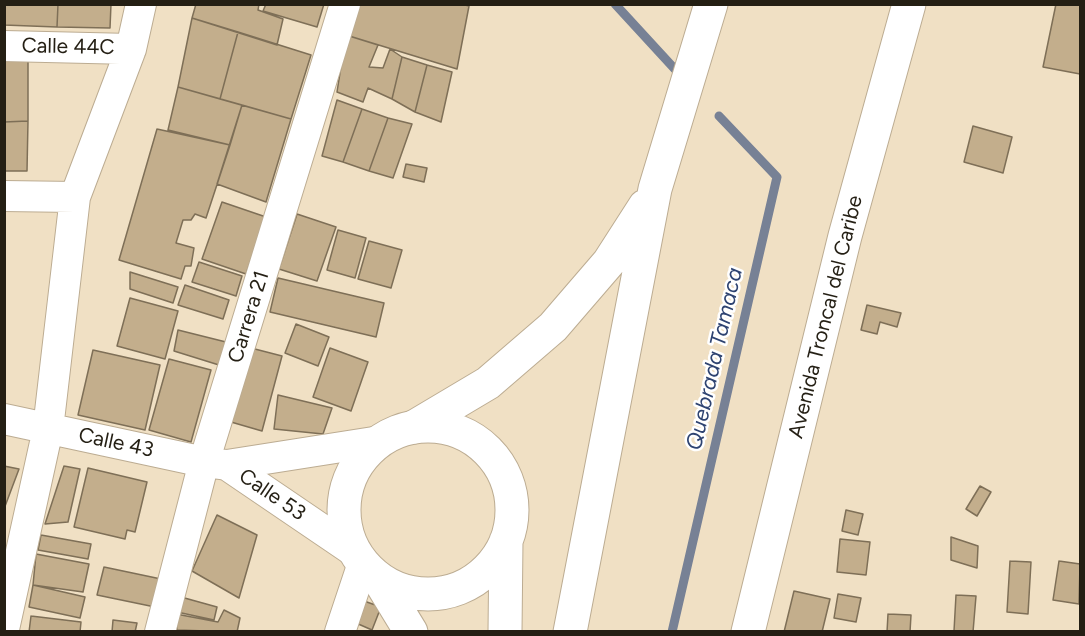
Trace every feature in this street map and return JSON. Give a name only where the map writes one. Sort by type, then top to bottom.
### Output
[{"type":"main road","points":[[570,632],[655,189],[711,4]]},
{"type":"main road","name":"Avenida Troncal del Caribe","points":[[748,632],[845,236],[909,4]]},
{"type":"main road","points":[[414,427],[488,383],[554,327],[609,262],[655,189]]},
{"type":"main road","points":[[411,632],[365,564],[345,529],[344,504],[349,480],[361,458],[380,441],[396,432],[414,427],[436,426],[458,431],[477,442],[493,457],[505,476],[511,497],[512,519],[506,541],[506,632]]},
{"type":"main road","points":[[365,564],[401,589],[426,594],[451,590],[474,580],[493,562],[506,541]]},
{"type":"street","points":[[4,629],[48,429],[75,197],[131,49],[141,4]]},
{"type":"street","name":"Carrera 21","points":[[160,632],[216,463],[345,4]]},
{"type":"street","name":"Calle 44C","points":[[4,46],[131,49]]},
{"type":"street","points":[[4,196],[75,197]]},
{"type":"street","name":"Calle 43","points":[[4,419],[216,463]]},
{"type":"street","name":"Calle 53","points":[[216,463],[380,441]]},
{"type":"street","name":"Calle 53","points":[[216,463],[365,564]]},
{"type":"street","points":[[340,632],[365,564]]},
{"type":"building","points":[[4,4],[58,4],[57,27],[4,25]]},
{"type":"building","points":[[58,4],[111,4],[110,28],[57,27]]},
{"type":"building","points":[[196,4],[259,4],[258,10],[283,19],[277,45],[192,18]]},
{"type":"building","points":[[266,4],[324,4],[317,27],[263,11]]},
{"type":"building","points":[[353,4],[461,4],[469,6],[457,69],[346,35]]},
{"type":"building","points":[[1056,4],[1080,4],[1080,74],[1043,67]]},
{"type":"building","points":[[192,18],[238,32],[220,99],[178,87]]},
{"type":"building","points":[[238,32],[311,55],[291,119],[220,99]]},
{"type":"building","points":[[346,35],[378,45],[369,67],[383,68],[390,49],[402,57],[392,99],[368,88],[363,102],[337,92]]},
{"type":"building","points":[[402,57],[427,65],[415,112],[392,99]]},
{"type":"building","points":[[4,61],[28,61],[28,121],[4,122]]},
{"type":"building","points":[[427,65],[452,72],[441,122],[415,112]]},
{"type":"building","points":[[178,87],[242,105],[230,145],[168,130]]},
{"type":"building","points":[[337,100],[362,109],[343,162],[322,156]]},
{"type":"building","points":[[242,105],[291,119],[266,202],[217,184]]},
{"type":"building","points":[[362,109],[388,118],[369,171],[343,162]]},
{"type":"building","points":[[388,118],[412,124],[393,178],[369,171]]},
{"type":"building","points":[[28,121],[27,171],[4,171],[4,122]]},
{"type":"building","points":[[973,126],[1012,137],[1003,173],[964,162]]},
{"type":"building","points":[[157,129],[230,145],[206,218],[195,214],[191,220],[183,220],[176,243],[194,248],[191,266],[185,266],[181,279],[119,260]]},
{"type":"building","points":[[406,164],[427,168],[424,182],[403,177]]},
{"type":"building","points":[[222,202],[266,217],[246,274],[202,259]]},
{"type":"building","points":[[297,214],[336,227],[317,281],[279,269]]},
{"type":"building","points":[[338,230],[366,238],[355,278],[327,270]]},
{"type":"building","points":[[369,241],[402,250],[391,288],[358,279]]},
{"type":"building","points":[[199,262],[242,276],[236,296],[192,282]]},
{"type":"building","points":[[130,272],[178,287],[173,303],[130,289]]},
{"type":"building","points":[[278,278],[384,303],[376,337],[270,312]]},
{"type":"building","points":[[185,285],[229,300],[223,319],[178,305]]},
{"type":"building","points":[[130,298],[178,311],[165,359],[117,346]]},
{"type":"building","points":[[867,305],[901,313],[897,327],[880,322],[877,334],[861,330]]},
{"type":"building","points":[[296,324],[329,337],[318,366],[285,353]]},
{"type":"building","points":[[178,330],[226,342],[219,365],[174,351]]},
{"type":"building","points":[[251,348],[282,356],[262,431],[231,422]]},
{"type":"building","points":[[330,348],[368,362],[351,411],[313,397]]},
{"type":"building","points":[[93,350],[160,365],[145,430],[78,415]]},
{"type":"building","points":[[169,359],[211,370],[191,442],[149,430]]},
{"type":"building","points":[[278,395],[332,408],[323,434],[274,429]]},
{"type":"building","points":[[4,466],[19,469],[4,509]]},
{"type":"building","points":[[64,466],[80,469],[68,522],[45,524]]},
{"type":"building","points":[[88,468],[147,482],[135,532],[127,530],[125,539],[74,527]]},
{"type":"building","points":[[980,486],[991,492],[977,516],[966,509]]},
{"type":"building","points":[[846,510],[863,514],[858,535],[842,531]]},
{"type":"building","points":[[217,515],[257,535],[239,598],[192,571]]},
{"type":"building","points":[[41,535],[91,544],[88,559],[38,550]]},
{"type":"building","points":[[951,537],[978,546],[977,568],[951,560]]},
{"type":"building","points":[[840,539],[870,542],[866,575],[837,572]]},
{"type":"building","points":[[36,554],[89,564],[83,592],[33,585]]},
{"type":"building","points":[[1010,561],[1031,562],[1028,614],[1007,612]]},
{"type":"building","points":[[1059,561],[1080,564],[1079,604],[1053,600]]},
{"type":"building","points":[[104,567],[161,579],[155,607],[97,595]]},
{"type":"building","points":[[33,585],[85,597],[80,618],[29,607]]},
{"type":"building","points":[[794,591],[830,599],[822,632],[784,632]]},
{"type":"building","points":[[838,594],[861,598],[856,622],[834,618]]},
{"type":"building","points":[[956,595],[976,596],[973,632],[954,631]]},
{"type":"building","points":[[181,597],[217,607],[214,620],[177,612]]},
{"type":"building","points":[[364,601],[381,607],[372,630],[356,623]]},
{"type":"building","points":[[224,610],[240,618],[237,632],[177,630],[176,614],[218,622]]},
{"type":"building","points":[[888,614],[911,615],[910,632],[887,632]]},
{"type":"building","points":[[31,616],[81,622],[80,632],[29,632]]},
{"type":"building","points":[[113,620],[137,623],[135,632],[112,632]]},
{"type":"waterway","name":"Quebrada Tamaca","points":[[615,4],[683,78]]},
{"type":"waterway","name":"Quebrada Tamaca","points":[[672,632],[777,177],[719,116]]}]
